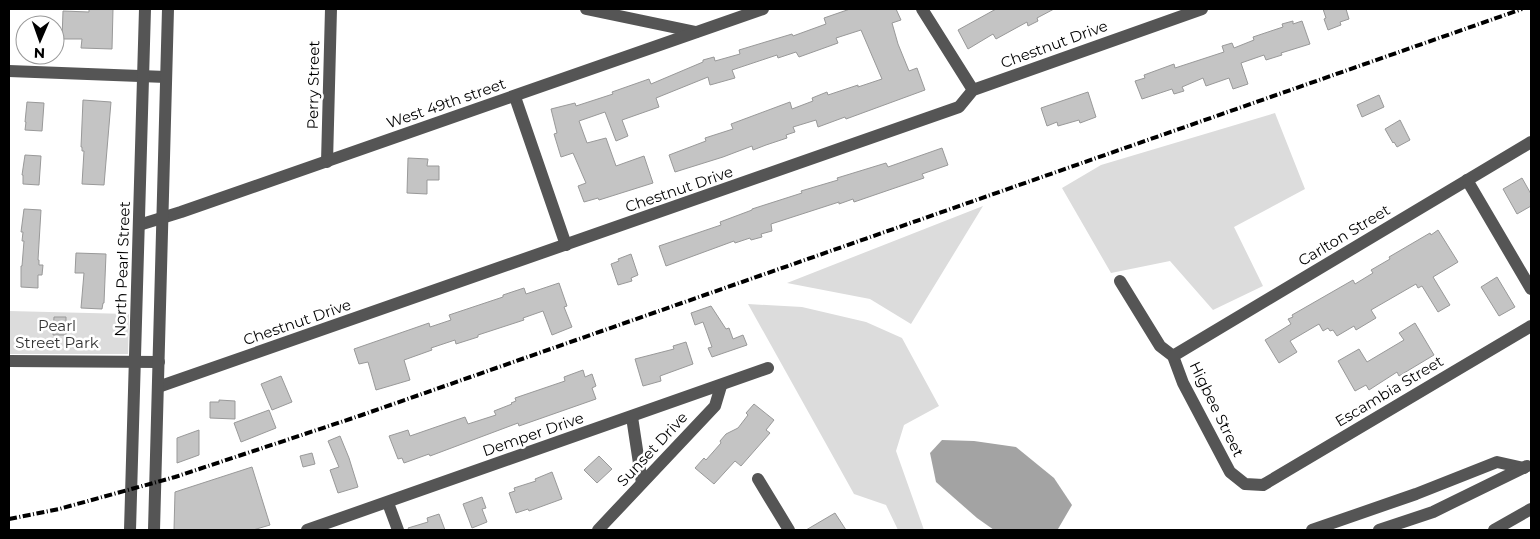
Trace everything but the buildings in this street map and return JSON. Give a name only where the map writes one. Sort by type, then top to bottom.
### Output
[{"type":"street","name":"North Pearl Street","points":[[129,529],[145,9]]},
{"type":"street","points":[[154,530],[168,9]]},
{"type":"street","name":"Perry Street","points":[[327,162],[331,9]]},
{"type":"street","points":[[591,9],[698,32]]},
{"type":"street","name":"West 49th street","points":[[139,225],[162,219],[327,162],[763,9]]},
{"type":"street","points":[[922,9],[973,90]]},
{"type":"street","name":"Chestnut Drive","points":[[158,387],[566,246],[959,107],[973,90],[1202,9]]},
{"type":"street","points":[[9,71],[166,76]]},
{"type":"street","points":[[515,96],[566,246]]},
{"type":"street","name":"Carlton Street","points":[[1173,356],[1531,142]]},
{"type":"street","points":[[1467,180],[1531,289]]},
{"type":"street","name":"Higbee Street","points":[[1120,281],[1160,346],[1173,356],[1183,383],[1230,472],[1245,484],[1263,485]]},
{"type":"street","name":"Escambia Street","points":[[1263,485],[1531,326]]},
{"type":"street","points":[[9,361],[159,362]]},
{"type":"street","name":"Demper Drive","points":[[307,530],[768,368]]},
{"type":"street","name":"Sunset Drive","points":[[598,530],[714,406],[721,386]]},
{"type":"street","points":[[632,416],[642,483]]},
{"type":"street","points":[[1312,530],[1416,494],[1498,462],[1528,466]]},
{"type":"street","points":[[1379,530],[1433,512],[1528,466]]},
{"type":"street","points":[[758,479],[789,530]]},
{"type":"street","points":[[388,502],[398,530]]},
{"type":"street","points":[[1494,530],[1531,509]]},
{"type":"green space","points":[[1275,113],[1305,189],[1234,227],[1263,286],[1213,310],[1170,261],[1111,273],[1062,188],[1101,165]]},
{"type":"green space","points":[[983,206],[911,324],[870,299],[787,283]]},
{"type":"green space","points":[[748,304],[802,307],[866,322],[902,338],[939,406],[904,425],[896,451],[924,530],[898,530],[886,505],[854,494]]},
{"type":"green space","name":"Pearl Street Park","points":[[9,311],[129,314],[128,354],[9,354]]},
{"type":"shaded area","points":[[942,440],[974,441],[1016,447],[1054,478],[1072,505],[1058,529],[994,530],[977,518],[936,482],[930,453]]},
{"type":"railway","points":[[9,519],[59,509],[175,477],[359,416],[1522,9]]}]
